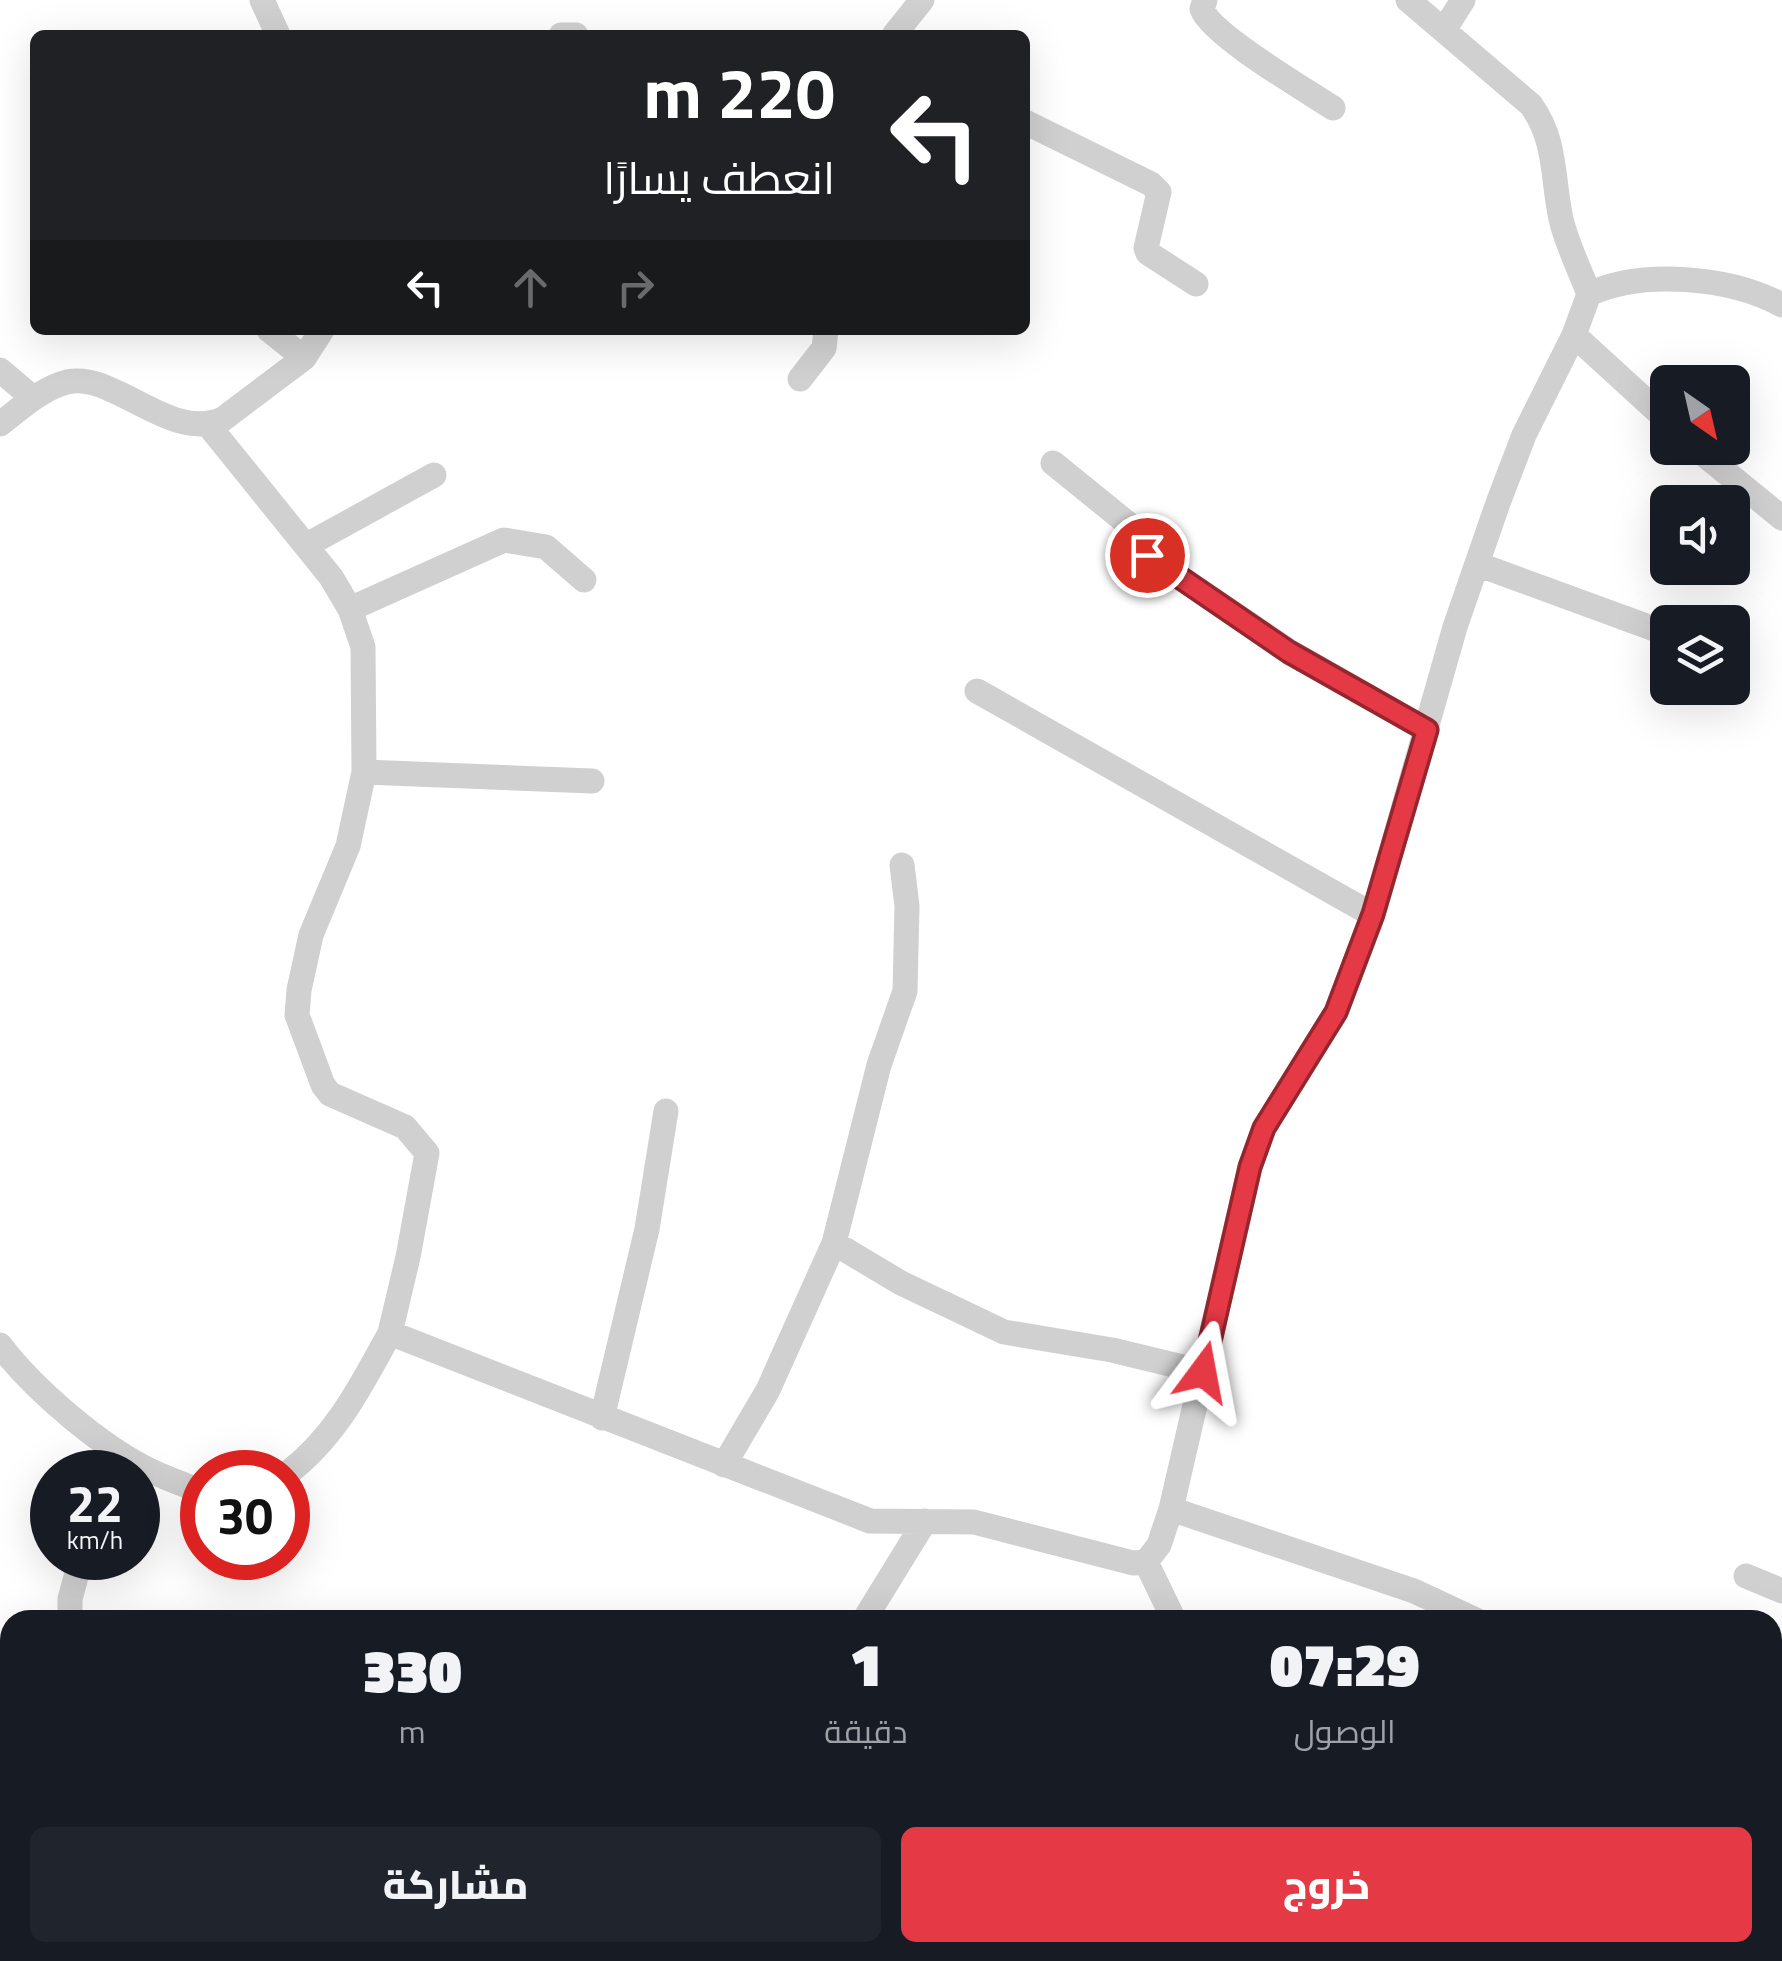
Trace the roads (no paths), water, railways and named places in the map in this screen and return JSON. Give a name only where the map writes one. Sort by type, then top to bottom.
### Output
[{"type":"street","points":[[262,0],[276,30]]},
{"type":"street","points":[[898,30],[922,0]]},
{"type":"street","points":[[1205,0],[1202,9],[1207,20],[1333,108]]},
{"type":"street","points":[[390,1333],[870,1521],[974,1522],[1133,1563],[1146,1562],[1160,1545],[1250,1167],[1264,1128],[1336,1012],[1373,914],[1455,627],[1477,564],[1524,435],[1574,335],[1589,294],[1561,219],[1551,142],[1542,121],[1531,105],[1408,0]]},
{"type":"street","points":[[1444,30],[1464,0]]},
{"type":"street","points":[[1030,124],[1151,184],[1158,192],[1158,202],[1148,253],[1196,284]]},
{"type":"street","points":[[1589,294],[1613,283],[1658,277],[1758,292],[1782,305]]},
{"type":"street","points":[[275,335],[304,358]]},
{"type":"street","points":[[0,424],[33,398],[68,382],[86,381],[177,420],[209,426],[223,420],[304,358],[319,335]]},
{"type":"street","points":[[800,379],[824,348],[825,335]]},
{"type":"street","points":[[1574,335],[1650,405]]},
{"type":"street","points":[[0,370],[33,398]]},
{"type":"street","points":[[209,426],[307,544],[350,609],[362,647],[364,772],[348,846],[311,934],[298,1015],[323,1085],[330,1094],[404,1127],[427,1153],[390,1333],[345,1415],[310,1456]]},
{"type":"street","points":[[1054,463],[1132,527],[1147,555],[1289,652],[1427,730]]},
{"type":"street","points":[[1717,465],[1782,518]]},
{"type":"street","points":[[307,544],[434,475]]},
{"type":"street","points":[[350,609],[504,540],[546,547],[584,580]]},
{"type":"street","points":[[1477,564],[1650,627]]},
{"type":"street","points":[[978,691],[1373,914]]},
{"type":"street","points":[[364,772],[592,780]]},
{"type":"street","points":[[724,1465],[768,1390],[834,1243],[879,1065],[905,991],[907,906],[902,865]]},
{"type":"street","points":[[602,1418],[646,1229],[666,1111]]},
{"type":"street","points":[[834,1243],[901,1283],[1004,1332],[1112,1350],[1203,1372]]},
{"type":"street","points":[[0,1345],[37,1388],[114,1450]]},
{"type":"street","points":[[1171,1509],[1414,1591],[1455,1610]]},
{"type":"street","points":[[870,1610],[925,1521]]},
{"type":"street","points":[[1146,1562],[1169,1610]]},
{"type":"street","points":[[1746,1576],[1782,1591]]},
{"type":"street","points":[[70,1610],[76,1580]]}]
